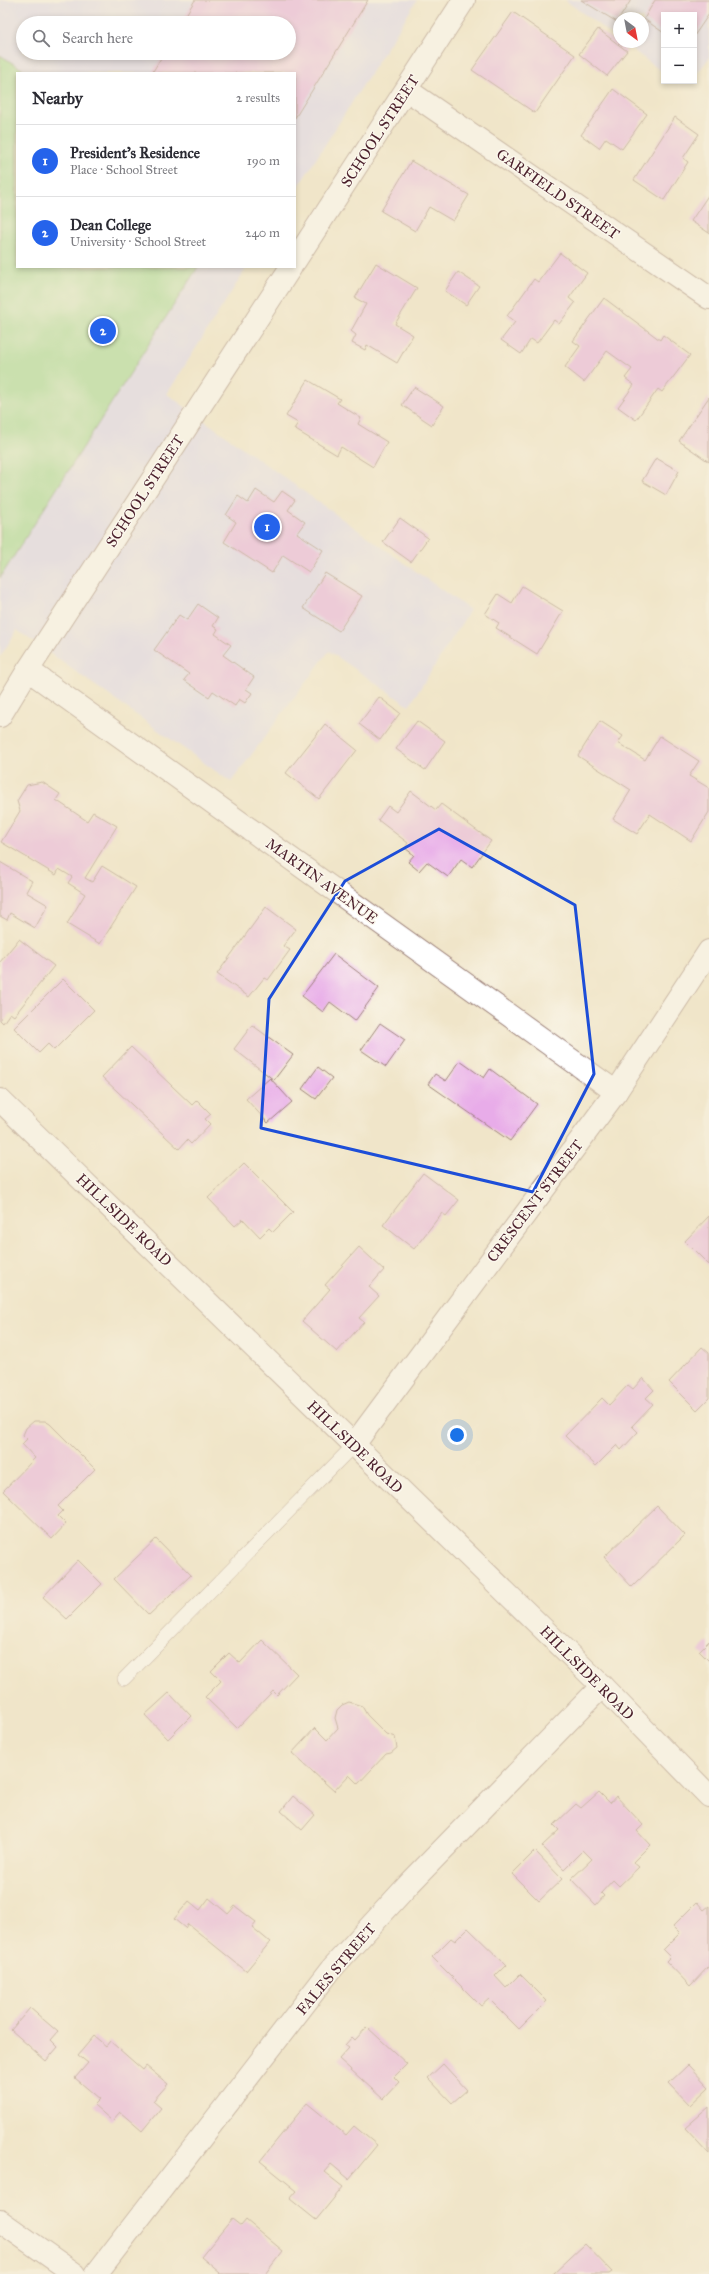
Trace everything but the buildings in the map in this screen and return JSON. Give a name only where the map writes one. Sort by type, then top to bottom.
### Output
[{"type":"street","name":"SCHOOL STREET","points":[[296,259],[464,0]]},
{"type":"street","name":"GARFIELD STREET","points":[[407,90],[709,298]]},
{"type":"street","name":"SCHOOL STREET","points":[[0,716],[28,670],[290,268]]},
{"type":"street","name":"MARTIN AVENUE","points":[[28,670],[616,1092]]},
{"type":"street","name":"CRESCENT STREET","points":[[353,1446],[616,1092],[709,951]]},
{"type":"street","name":"HILLSIDE ROAD","points":[[0,1100],[353,1446],[602,1686],[709,1796]]},
{"type":"street","name":"FALES STREET","points":[[96,2274],[333,1968],[410,1883],[602,1686]]},
{"type":"street","points":[[0,2221],[76,2274]]},
{"type":"lane","points":[[124,1679],[353,1446]]},
{"type":"highlighted area","points":[[439,829],[575,905],[594,1074],[533,1192],[261,1128],[269,999],[345,881]]},
{"type":"shaded area","points":[[0,0],[417,0],[296,190],[296,72],[16,72],[16,268],[246,268],[167,394],[470,610],[409,706],[329,651],[231,782],[17,630],[0,657]]},
{"type":"shaded area","points":[[565,0],[709,0],[709,58],[697,74],[697,12],[661,12],[661,71],[630,48],[649,48],[649,12],[613,12],[613,36]]},
{"type":"green space","points":[[0,55],[26,72],[16,72],[16,268],[197,268],[0,578]]},
{"type":"place","name":"Dean College","points":[[103,331]]},
{"type":"place","name":"President's Residence","points":[[267,527]]}]
